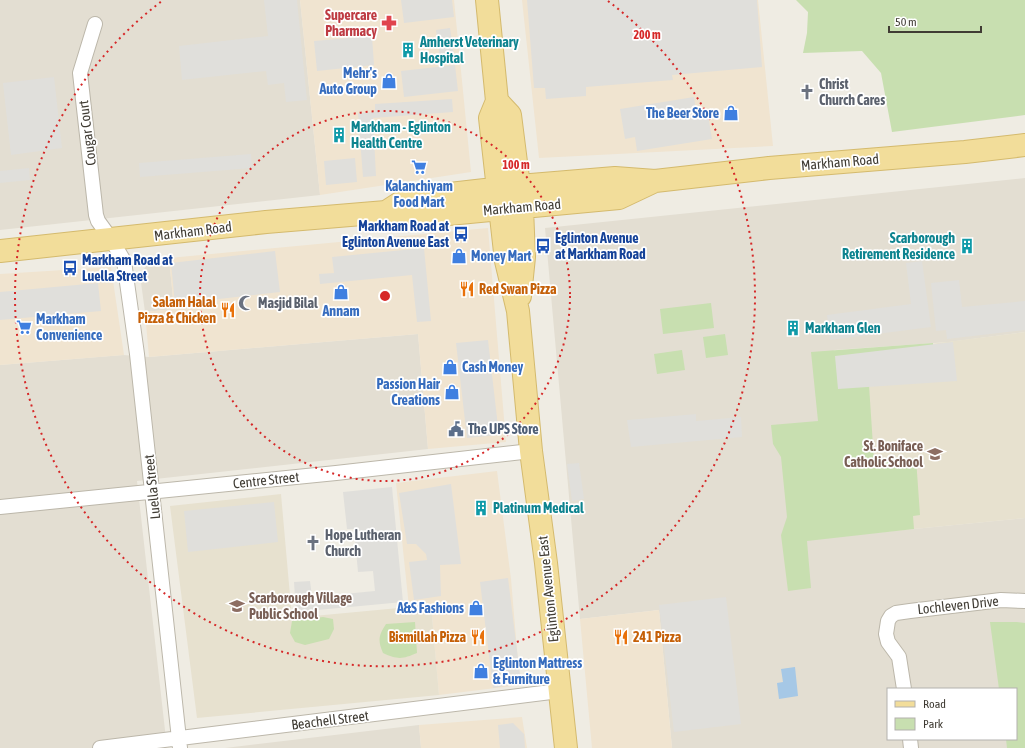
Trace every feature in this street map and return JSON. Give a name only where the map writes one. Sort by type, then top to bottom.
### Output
[{"type":"main road","name":"Eglinton Avenue East","points":[[487,0],[497,101],[490,118],[506,261],[518,311],[531,451],[546,563],[566,748]]},
{"type":"main road","name":"Eglinton Avenue East","points":[[497,101],[510,115],[522,208],[524,256],[518,311]]},
{"type":"main road","name":"Markham Road","points":[[499,199],[519,186],[615,178],[655,181],[769,168],[965,152],[1025,145]]},
{"type":"main road","name":"Markham Road","points":[[0,251],[266,222],[386,212],[406,198],[499,199],[522,208],[619,198],[655,181]]},
{"type":"street","name":"Cougar Court","points":[[95,24],[80,72],[96,215],[98,221],[111,238]]},
{"type":"street","name":"Luella Street","points":[[111,238],[124,261],[137,354],[180,743]]},
{"type":"street","name":"Centre Street","points":[[0,507],[531,451]]},
{"type":"street","name":"Lochleven Drive","points":[[904,688],[899,657],[888,642],[886,634],[888,621],[896,613],[1001,600],[1025,602]]},
{"type":"street","name":"Beachell Street","points":[[100,748],[180,743],[559,691]]},
{"type":"shaded area","points":[[0,0],[300,0],[320,195],[0,230]]},
{"type":"shaded area","points":[[264,0],[297,0],[307,100],[286,102],[284,83],[268,85],[266,71],[182,80],[179,46],[268,36]]},
{"type":"shaded area","points":[[300,0],[454,0],[471,172],[320,195]]},
{"type":"shaded area","points":[[401,0],[452,0],[454,17],[404,23]]},
{"type":"shaded area","points":[[522,0],[758,0],[773,146],[539,158]]},
{"type":"shaded area","points":[[527,0],[757,0],[762,67],[672,75],[673,80],[586,87],[586,96],[546,99],[545,88],[534,88]]},
{"type":"shaded area","points":[[450,28],[454,56],[440,58],[436,30]]},
{"type":"shaded area","points":[[372,36],[374,65],[317,71],[314,41]]},
{"type":"shaded area","points":[[455,65],[458,91],[404,97],[401,71]]},
{"type":"shaded area","points":[[54,77],[62,148],[11,155],[3,83]]},
{"type":"shaded area","points":[[694,97],[696,111],[707,109],[712,139],[637,151],[635,137],[625,139],[620,109]]},
{"type":"shaded area","points":[[452,99],[453,112],[373,118],[376,176],[363,177],[358,113],[375,112],[375,104]]},
{"type":"shaded area","points":[[251,154],[252,168],[140,177],[139,163]]},
{"type":"shaded area","points":[[355,158],[357,182],[326,185],[324,161]]},
{"type":"shaded area","points":[[29,168],[30,180],[0,183],[0,171]]},
{"type":"shaded area","points":[[1025,178],[1025,332],[949,342],[834,350],[853,535],[1025,518],[1025,748],[672,748],[659,610],[580,619],[545,228]]},
{"type":"shaded area","points":[[488,228],[506,442],[428,449],[418,334],[149,357],[145,312],[174,309],[169,258]]},
{"type":"shaded area","points":[[424,248],[431,321],[417,322],[412,275],[320,284],[319,274],[334,273],[332,257]]},
{"type":"shaded area","points":[[275,251],[280,292],[175,304],[171,263]]},
{"type":"shaded area","points":[[169,258],[174,309],[145,312],[140,275],[151,259]]},
{"type":"shaded area","points":[[922,261],[931,327],[830,340],[827,315],[911,304],[906,263]]},
{"type":"shaded area","points":[[111,267],[124,355],[0,365],[0,274]]},
{"type":"shaded area","points":[[959,280],[962,307],[1025,301],[1025,330],[947,339],[946,330],[936,331],[931,283]]},
{"type":"shaded area","points":[[98,283],[101,311],[0,320],[0,292]]},
{"type":"shaded area","name":"St. Boniface Catholic School","points":[[1025,332],[1025,518],[853,535],[835,356]]},
{"type":"shaded area","points":[[418,334],[428,449],[137,481],[167,748],[0,748],[0,365],[123,355],[149,357]]},
{"type":"shaded area","points":[[488,340],[499,435],[467,438],[456,343]]},
{"type":"shaded area","points":[[953,342],[957,381],[838,389],[835,356]]},
{"type":"shaded area","points":[[696,414],[696,421],[741,417],[742,437],[631,447],[627,420]]},
{"type":"shaded area","points":[[579,463],[584,499],[572,501],[567,464]]},
{"type":"shaded area","points":[[497,471],[511,579],[520,685],[439,695],[431,605],[409,607],[396,483]]},
{"type":"shaded area","points":[[451,484],[461,564],[440,565],[441,596],[414,600],[409,562],[427,560],[426,554],[416,544],[407,544],[399,493]]},
{"type":"shaded area","points":[[392,487],[403,602],[296,612],[294,582],[310,581],[312,597],[375,591],[373,571],[358,572],[354,529],[347,529],[343,492]]},
{"type":"shaded area","name":"Scarborough Village Public School","points":[[281,494],[292,618],[431,605],[439,695],[197,718],[170,506]]},
{"type":"shaded area","points":[[274,502],[278,542],[188,552],[184,511]]},
{"type":"shaded area","points":[[508,578],[521,683],[493,688],[480,582]]},
{"type":"shaded area","points":[[726,597],[741,724],[674,732],[659,605]]},
{"type":"shaded area","points":[[659,610],[672,748],[592,748],[580,619]]},
{"type":"shaded area","points":[[522,717],[527,748],[421,748],[419,725]]},
{"type":"shaded area","points":[[513,723],[524,734],[525,748],[500,748],[498,725]]},
{"type":"shaded area","points":[[419,725],[421,748],[225,748]]},
{"type":"green space","points":[[796,0],[1025,0],[1025,115],[892,132],[881,73],[862,51],[803,53],[807,33],[808,12]]},
{"type":"green space","points":[[711,303],[714,328],[663,334],[660,309]]},
{"type":"green space","points":[[725,334],[728,355],[706,358],[703,337]]},
{"type":"green space","points":[[933,343],[933,345],[869,385],[874,461],[916,458],[920,515],[913,516],[914,529],[807,541],[811,588],[788,591],[781,535],[787,517],[781,457],[773,444],[771,425],[818,421],[811,352]]},
{"type":"green space","points":[[682,350],[685,370],[657,374],[654,354]]},
{"type":"green space","points":[[323,617],[333,619],[334,629],[329,639],[305,645],[295,642],[290,633],[292,621]]},
{"type":"green space","points":[[415,622],[417,653],[408,657],[397,658],[383,653],[380,645],[380,638],[381,632],[386,624]]},
{"type":"green space","points":[[990,622],[1025,623],[1025,748],[1007,748],[1006,740],[1017,740],[1017,688],[999,688]]},
{"type":"water","points":[[795,667],[798,696],[779,699],[777,683],[783,682],[781,669]]},
{"type":"place","name":"Supercare Pharmacy","points":[[389,23]]},
{"type":"place","name":"Amherst Veterinary Hospital","points":[[408,50]]},
{"type":"place","name":"Mehr's Auto Group","points":[[389,81]]},
{"type":"place","name":"Christ Church Cares","points":[[807,92]]},
{"type":"place","name":"The Beer Store","points":[[731,113]]},
{"type":"place","name":"Markham - Eglinton Health Centre","points":[[339,135]]},
{"type":"place","name":"Kalanchiyam Food Mart","points":[[419,167]]},
{"type":"place","name":"Markham Road at Eglinton Avenue East","points":[[461,234]]},
{"type":"place","name":"Eglinton Avenue at Markham Road","points":[[543,246]]},
{"type":"place","name":"Scarborough Retirement Residence","points":[[967,246]]},
{"type":"place","name":"Money Mart","points":[[459,256]]},
{"type":"place","name":"Markham Road at Luella Street","points":[[70,268]]},
{"type":"place","name":"Red Swan Pizza","points":[[467,289]]},
{"type":"place","name":"Annam","points":[[341,292]]},
{"type":"place","name":"Masjid Bilal","points":[[246,303]]},
{"type":"place","name":"Salam Halal Pizza & Chicken","points":[[228,310]]},
{"type":"place","name":"Markham Convenience","points":[[24,327]]},
{"type":"place","name":"Markham Glen","points":[[793,328]]},
{"type":"place","name":"Cash Money","points":[[450,367]]},
{"type":"place","name":"Passion Hair Creations","points":[[452,392]]},
{"type":"place","name":"The UPS Store","points":[[456,429]]},
{"type":"place","name":"St. Boniface Catholic School","points":[[935,454]]},
{"type":"place","name":"Platinum Medical","points":[[481,508]]},
{"type":"place","name":"Hope Lutheran Church","points":[[313,543]]},
{"type":"place","name":"Scarborough Village Public School","points":[[237,606]]},
{"type":"place","name":"A&S Fashions","points":[[476,608]]},
{"type":"place","name":"Bismillah Pizza","points":[[478,637]]},
{"type":"place","name":"241 Pizza","points":[[621,637]]},
{"type":"place","name":"Eglinton Mattress & Furniture","points":[[481,671]]}]
